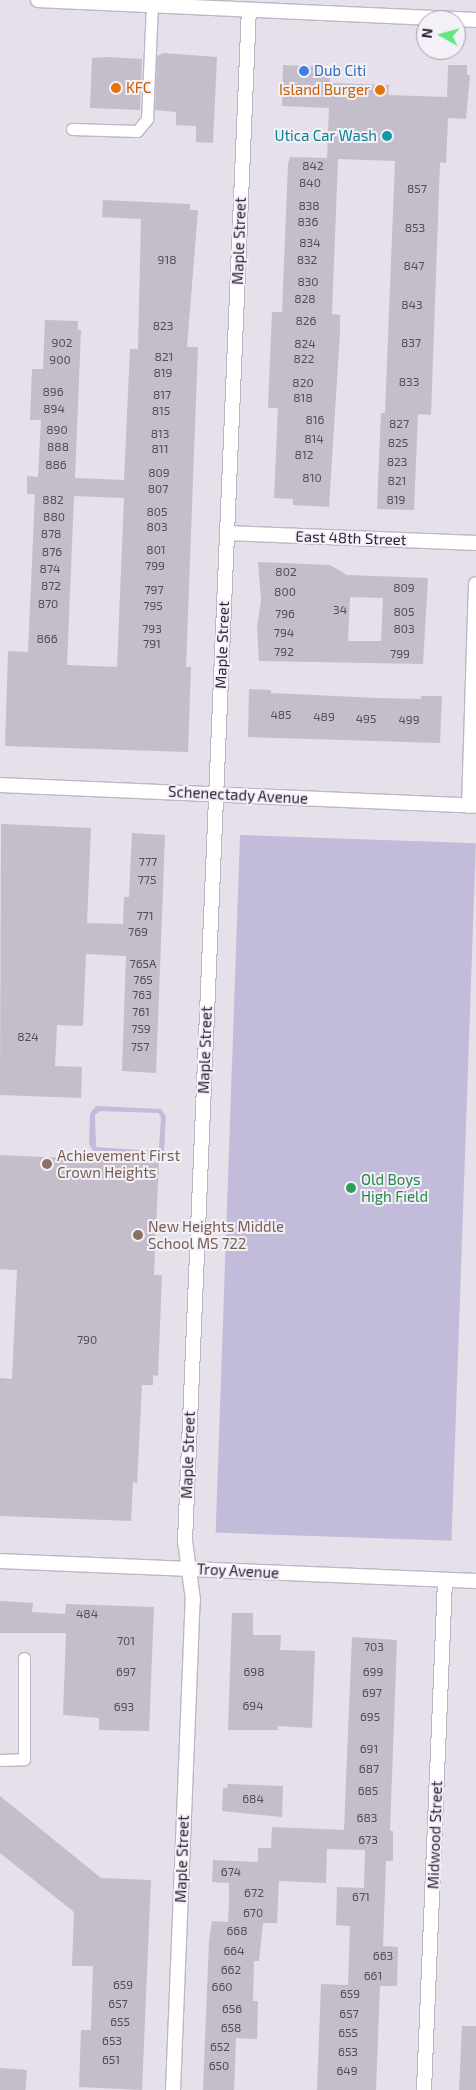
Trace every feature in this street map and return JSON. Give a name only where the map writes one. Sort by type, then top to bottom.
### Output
[{"type":"street","points":[[38,0],[476,20]]},
{"type":"street","name":"Maple Street","points":[[173,2090],[193,1600],[185,1541],[249,10]]},
{"type":"street","name":"East 48th Street","points":[[227,532],[476,543]]},
{"type":"street","points":[[472,806],[476,584]]},
{"type":"street","name":"Schenectady Avenue","points":[[0,785],[472,806]]},
{"type":"street","name":"Troy Avenue","points":[[0,1561],[476,1582]]},
{"type":"street","name":"Midwood Street","points":[[424,2090],[445,1580]]},
{"type":"lane","points":[[72,129],[137,132],[147,119],[152,5]]},
{"type":"lane","points":[[0,1760],[24,1759],[24,1658]]},
{"type":"shaded area","name":"Old Boys High Field","points":[[240,835],[476,843],[451,1541],[216,1533]]},
{"type":"shaded area","points":[[96,1106],[161,1109],[166,1116],[164,1151],[154,1156],[93,1151],[89,1144],[90,1113]],"holes":[[[100,1111],[158,1113],[161,1117],[159,1148],[155,1151],[96,1147],[95,1115]]]},
{"type":"building","points":[[163,53],[217,57],[213,143],[196,142],[196,126],[176,125],[176,112],[155,110],[157,56]]},
{"type":"building","name":"KFC","points":[[92,58],[142,59],[140,110],[90,108]]},
{"type":"building","points":[[283,65],[330,67],[330,83],[389,85],[388,95],[447,97],[448,65],[467,65],[467,75],[470,75],[466,119],[448,118],[446,163],[440,162],[431,415],[418,414],[414,510],[377,509],[381,413],[385,413],[395,161],[338,159],[332,314],[340,315],[340,332],[329,507],[293,505],[293,499],[274,498],[278,408],[268,408],[272,312],[282,312],[288,164],[290,157],[327,158],[329,108],[282,106]]},
{"type":"building","points":[[103,200],[190,204],[190,210],[198,210],[187,347],[198,347],[186,667],[191,667],[188,752],[5,746],[8,651],[28,652],[35,494],[27,494],[27,476],[38,477],[41,420],[30,420],[32,369],[43,369],[45,320],[78,321],[78,330],[81,330],[75,478],[124,480],[130,349],[138,349],[141,219],[102,217]],"holes":[[[74,496],[124,498],[117,667],[67,665]]]},
{"type":"building","points":[[258,562],[330,565],[347,575],[428,578],[423,664],[259,661],[257,628],[261,600]],"holes":[[[350,597],[383,598],[381,641],[348,641]]]},
{"type":"building","points":[[249,689],[271,690],[271,693],[378,698],[421,699],[421,696],[442,696],[440,743],[248,737]]},
{"type":"building","points":[[1,824],[91,828],[87,923],[123,924],[124,897],[129,897],[132,833],[165,835],[156,1073],[122,1071],[126,956],[86,954],[83,1026],[57,1025],[55,1066],[82,1067],[81,1098],[0,1095]]},
{"type":"building","points":[[0,1155],[159,1162],[154,1275],[162,1275],[158,1376],[153,1375],[153,1385],[142,1385],[137,1483],[133,1482],[131,1521],[0,1516],[0,1378],[12,1379],[17,1270],[0,1269]]},
{"type":"building","points":[[0,1601],[33,1603],[32,1612],[65,1614],[66,1604],[154,1607],[149,1731],[99,1730],[99,1718],[63,1715],[66,1633],[0,1633]]},
{"type":"building","points":[[232,1613],[253,1613],[253,1635],[281,1635],[280,1650],[315,1651],[312,1728],[278,1726],[278,1730],[228,1730]]},
{"type":"building","points":[[352,1637],[397,1640],[390,1831],[393,1831],[393,1861],[386,1861],[383,1946],[398,1947],[397,1986],[380,1986],[376,2090],[317,2090],[321,1984],[348,1985],[350,1926],[336,1925],[337,1887],[364,1888],[365,1850],[327,1849],[326,1883],[279,1881],[277,1923],[263,1923],[259,1961],[254,1961],[253,2001],[258,2001],[257,2039],[236,2038],[234,2090],[203,2090],[209,1941],[212,1921],[228,1922],[229,1902],[229,1883],[212,1882],[213,1860],[258,1862],[258,1848],[271,1848],[272,1827],[344,1830]]},
{"type":"building","points":[[228,1784],[283,1786],[282,1817],[222,1811],[223,1788],[227,1788]]},
{"type":"building","points":[[0,1796],[101,1878],[151,1880],[142,2090],[79,2087],[81,2030],[91,2030],[93,1966],[72,1966],[74,1912],[0,1853]]},
{"type":"building","points":[[462,2026],[476,2026],[476,2090],[459,2090]]},
{"type":"building","points":[[0,2068],[27,2070],[26,2090],[0,2090]]},
{"type":"place","name":"Dub Citi","points":[[304,71]]},
{"type":"place","name":"KFC","points":[[116,88]]},
{"type":"place","name":"Island Burger","points":[[380,90]]},
{"type":"place","name":"Utica Car Wash","points":[[387,136]]},
{"type":"place","name":"Achievement First Crown Heights","points":[[47,1164]]},
{"type":"place","name":"Old Boys High Field","points":[[351,1188]]},
{"type":"place","name":"New Heights Middle School MS 722","points":[[138,1235]]}]
